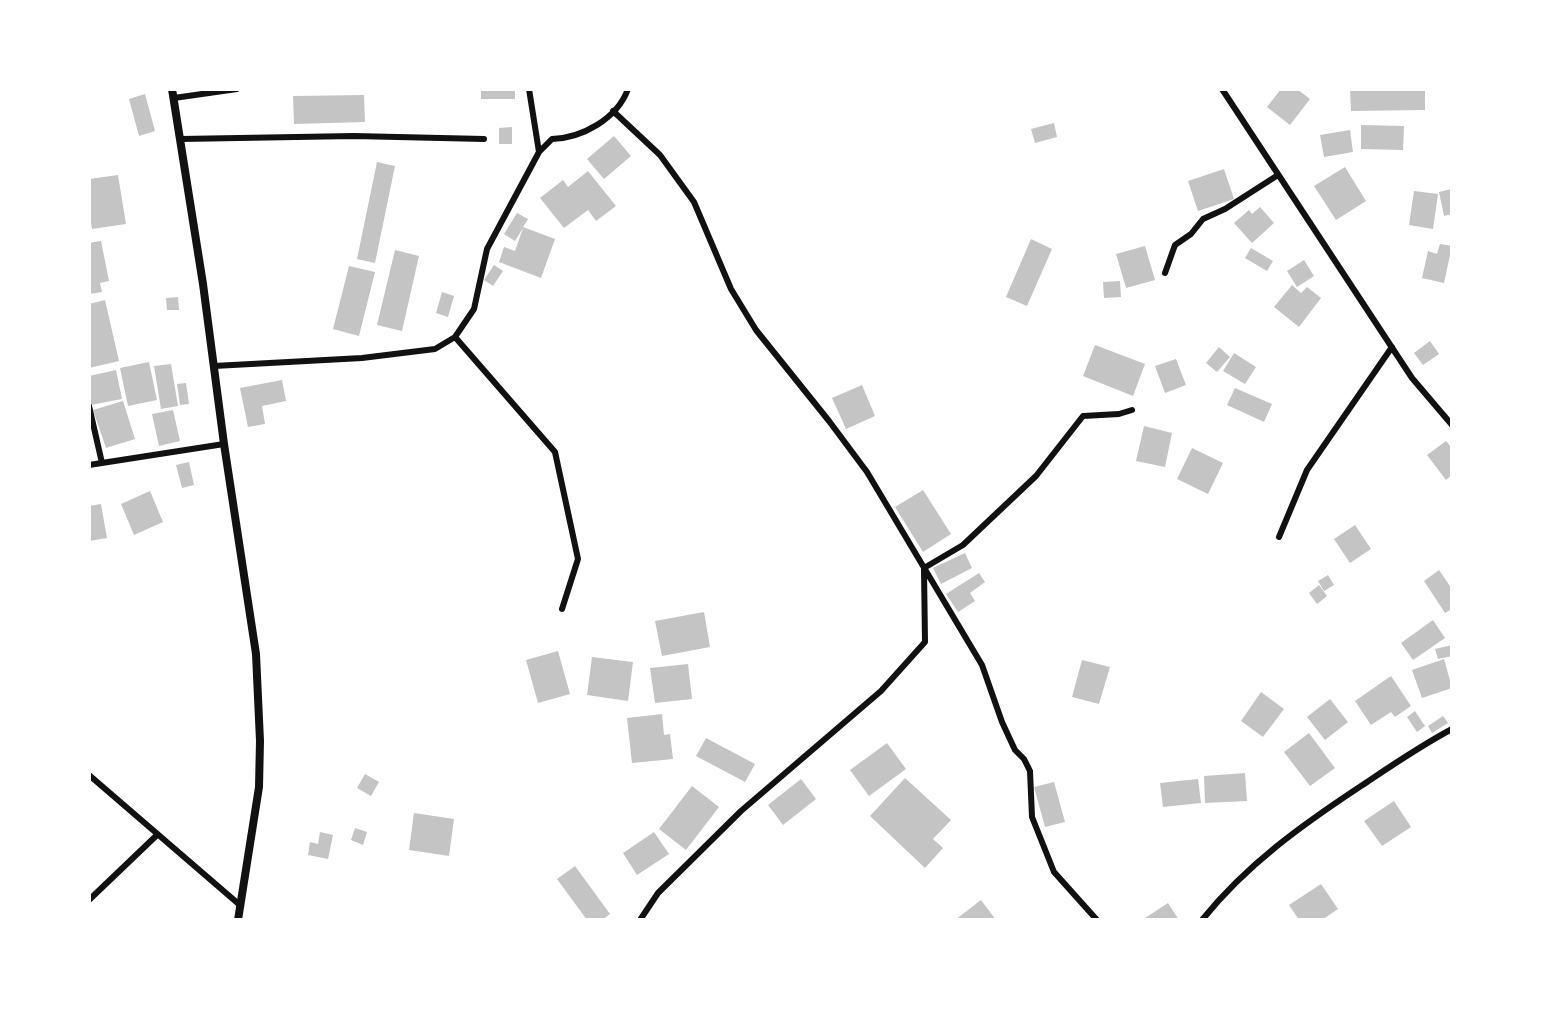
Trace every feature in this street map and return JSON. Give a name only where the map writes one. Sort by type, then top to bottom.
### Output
[{"type":"street","points":[[237,89],[173,94],[256,654],[260,741],[255,823],[238,920]]},
{"type":"street","points":[[529,89],[540,152]]},
{"type":"street","points":[[214,366],[374,356],[435,349],[455,337],[474,309],[487,249],[540,152],[552,139],[568,138],[588,131],[613,111],[628,89]]},
{"type":"street","points":[[1222,89],[1412,378],[1452,425]]},
{"type":"street","points":[[613,111],[660,155],[695,202],[731,289],[756,330],[867,472],[982,665],[1002,722],[1015,750],[1030,771],[1032,817],[1054,872],[1097,920]]},
{"type":"street","points":[[181,139],[354,136],[484,139]]},
{"type":"street","points":[[1165,273],[1175,245],[1191,234],[1203,219],[1225,209],[1278,175]]},
{"type":"street","points":[[455,337],[555,452],[578,559],[562,608]]},
{"type":"street","points":[[1279,537],[1307,470],[1392,347]]},
{"type":"street","points":[[89,406],[102,463]]},
{"type":"street","points":[[924,569],[963,545],[1036,476],[1083,416],[1119,414],[1132,410]]},
{"type":"street","points":[[89,465],[224,444]]},
{"type":"street","points":[[640,920],[657,893],[741,811],[881,691],[925,642],[924,569]]},
{"type":"street","points":[[1202,920],[1258,859],[1289,835],[1424,744],[1452,729]]},
{"type":"street","points":[[89,775],[241,906]]},
{"type":"street","points":[[89,900],[157,835]]},
{"type":"building","points":[[481,89],[515,89],[515,99],[481,99]]},
{"type":"building","points":[[1281,89],[1297,89],[1310,99],[1290,125],[1267,107]]},
{"type":"building","points":[[1350,89],[1425,89],[1425,110],[1351,111]]},
{"type":"building","points":[[145,94],[155,131],[139,136],[129,99]]},
{"type":"building","points":[[364,95],[365,122],[294,124],[293,96]]},
{"type":"building","points":[[1054,123],[1057,137],[1035,143],[1031,129]]},
{"type":"building","points":[[1361,125],[1404,126],[1403,150],[1361,149]]},
{"type":"building","points":[[512,127],[512,144],[499,144],[499,128]]},
{"type":"building","points":[[1350,130],[1353,152],[1324,157],[1320,135]]},
{"type":"building","points":[[614,136],[631,156],[604,179],[587,159]]},
{"type":"building","points":[[377,162],[395,166],[375,263],[357,259]]},
{"type":"building","points":[[1345,167],[1366,201],[1336,220],[1314,186]]},
{"type":"building","points":[[1224,169],[1234,199],[1198,211],[1188,181]]},
{"type":"building","points":[[588,171],[616,206],[596,221],[588,210],[564,228],[540,198],[563,180],[568,187]]},
{"type":"building","points":[[118,175],[126,224],[92,229],[89,179]]},
{"type":"building","points":[[1452,189],[1452,214],[1444,216],[1439,192]]},
{"type":"building","points":[[1414,191],[1438,194],[1433,229],[1409,225]]},
{"type":"building","points":[[1260,207],[1274,223],[1252,243],[1234,223],[1249,210],[1252,214]]},
{"type":"building","points":[[517,213],[528,219],[523,227],[555,239],[541,278],[499,262],[504,247],[515,251],[523,228],[515,241],[504,234]]},
{"type":"building","points":[[1031,239],[1052,249],[1027,306],[1006,297]]},
{"type":"building","points":[[101,241],[109,281],[100,283],[102,292],[89,294],[89,243]]},
{"type":"building","points":[[1440,244],[1452,246],[1444,283],[1422,278],[1428,251],[1437,254]]},
{"type":"building","points":[[1145,246],[1155,280],[1126,288],[1116,254]]},
{"type":"building","points":[[1251,248],[1273,261],[1267,271],[1245,258]]},
{"type":"building","points":[[395,250],[419,256],[402,331],[377,325]]},
{"type":"building","points":[[1304,260],[1314,276],[1297,287],[1287,271]]},
{"type":"building","points":[[494,265],[503,271],[493,286],[484,280]]},
{"type":"building","points":[[349,266],[375,272],[359,336],[333,329]]},
{"type":"building","points":[[1120,281],[1121,297],[1104,298],[1103,282]]},
{"type":"building","points":[[1292,285],[1301,293],[1307,287],[1321,298],[1299,327],[1274,307]]},
{"type":"building","points":[[442,292],[454,296],[448,317],[436,313]]},
{"type":"building","points":[[178,297],[179,310],[167,310],[166,298]]},
{"type":"building","points":[[105,300],[119,361],[89,368],[89,304]]},
{"type":"building","points":[[1430,341],[1439,354],[1423,365],[1414,353]]},
{"type":"building","points":[[1095,345],[1145,364],[1133,396],[1083,376]]},
{"type":"building","points":[[1219,347],[1230,357],[1217,372],[1206,363]]},
{"type":"building","points":[[1234,353],[1256,367],[1245,384],[1223,371]]},
{"type":"building","points":[[1176,359],[1186,385],[1165,393],[1155,366]]},
{"type":"building","points":[[149,362],[157,400],[128,406],[120,368]]},
{"type":"building","points":[[171,364],[178,406],[161,409],[154,366]]},
{"type":"building","points":[[116,370],[122,399],[91,405],[89,376]]},
{"type":"building","points":[[282,380],[286,401],[262,406],[265,424],[248,427],[240,388]]},
{"type":"building","points":[[186,383],[189,404],[180,405],[177,384]]},
{"type":"building","points":[[862,385],[875,416],[846,429],[832,398]]},
{"type":"building","points":[[1235,388],[1272,404],[1264,422],[1227,405]]},
{"type":"building","points":[[123,401],[135,439],[106,448],[93,410]]},
{"type":"building","points":[[173,410],[180,441],[159,446],[152,414]]},
{"type":"building","points":[[1144,426],[1172,433],[1165,467],[1136,461]]},
{"type":"building","points":[[1446,441],[1452,448],[1452,475],[1446,480],[1427,455]]},
{"type":"building","points":[[1192,448],[1223,463],[1208,494],[1177,479]]},
{"type":"building","points":[[189,462],[194,485],[182,488],[176,465]]},
{"type":"building","points":[[923,490],[951,534],[923,552],[895,507]]},
{"type":"building","points":[[150,491],[163,522],[134,535],[121,504]]},
{"type":"building","points":[[101,504],[107,538],[89,541],[89,506]]},
{"type":"building","points":[[1355,525],[1371,549],[1350,563],[1334,539]]},
{"type":"building","points":[[965,553],[972,568],[941,584],[933,568]]},
{"type":"building","points":[[1439,570],[1452,589],[1452,609],[1445,613],[1424,581]]},
{"type":"building","points":[[979,573],[985,582],[970,593],[975,601],[958,612],[946,594]]},
{"type":"building","points":[[1328,575],[1334,585],[1324,591],[1318,581]]},
{"type":"building","points":[[1319,585],[1327,596],[1317,604],[1309,593]]},
{"type":"building","points":[[704,612],[710,647],[662,656],[655,621]]},
{"type":"building","points":[[1433,620],[1445,638],[1413,660],[1401,643]]},
{"type":"building","points":[[1452,645],[1452,656],[1438,659],[1435,649]]},
{"type":"building","points":[[558,651],[570,694],[538,703],[526,660]]},
{"type":"building","points":[[592,657],[633,662],[628,701],[587,695]]},
{"type":"building","points":[[1444,659],[1452,688],[1422,698],[1412,670]]},
{"type":"building","points":[[1082,660],[1110,667],[1099,704],[1072,697]]},
{"type":"building","points":[[688,664],[692,699],[655,703],[650,668]]},
{"type":"building","points":[[1391,676],[1411,706],[1395,717],[1391,712],[1371,725],[1355,701]]},
{"type":"building","points":[[1261,692],[1284,709],[1263,737],[1241,721]]},
{"type":"building","points":[[1330,699],[1348,722],[1325,740],[1307,717]]},
{"type":"building","points":[[1415,711],[1425,726],[1417,732],[1407,717]]},
{"type":"building","points":[[662,714],[664,735],[670,734],[673,759],[632,763],[627,718]]},
{"type":"building","points":[[1443,716],[1448,723],[1432,733],[1428,726]]},
{"type":"building","points":[[1309,733],[1335,768],[1310,786],[1284,752]]},
{"type":"building","points":[[706,738],[755,764],[745,782],[696,756]]},
{"type":"building","points":[[887,743],[906,769],[869,796],[850,770]]},
{"type":"building","points":[[1245,773],[1247,801],[1205,803],[1204,776]]},
{"type":"building","points":[[365,774],[379,782],[371,796],[357,788]]},
{"type":"building","points":[[905,778],[951,820],[933,839],[943,848],[925,868],[870,816]]},
{"type":"building","points":[[801,779],[816,799],[783,825],[768,805]]},
{"type":"building","points":[[1198,779],[1201,803],[1163,807],[1160,783]]},
{"type":"building","points":[[1054,782],[1065,822],[1045,827],[1034,787]]},
{"type":"building","points":[[692,786],[719,807],[686,850],[659,829]]},
{"type":"building","points":[[1394,801],[1411,827],[1382,846],[1364,821]]},
{"type":"building","points":[[414,813],[454,819],[449,856],[409,850]]},
{"type":"building","points":[[355,828],[367,832],[363,845],[351,840]]},
{"type":"building","points":[[320,832],[333,835],[328,859],[308,855],[310,842],[318,844]]},
{"type":"building","points":[[654,832],[669,854],[637,875],[623,853]]},
{"type":"building","points":[[575,866],[610,914],[602,920],[587,920],[557,879]]},
{"type":"building","points":[[1321,884],[1338,909],[1322,920],[1299,920],[1289,905]]},
{"type":"building","points":[[981,900],[996,920],[955,920]]},
{"type":"building","points":[[1168,903],[1179,920],[1142,920]]}]
